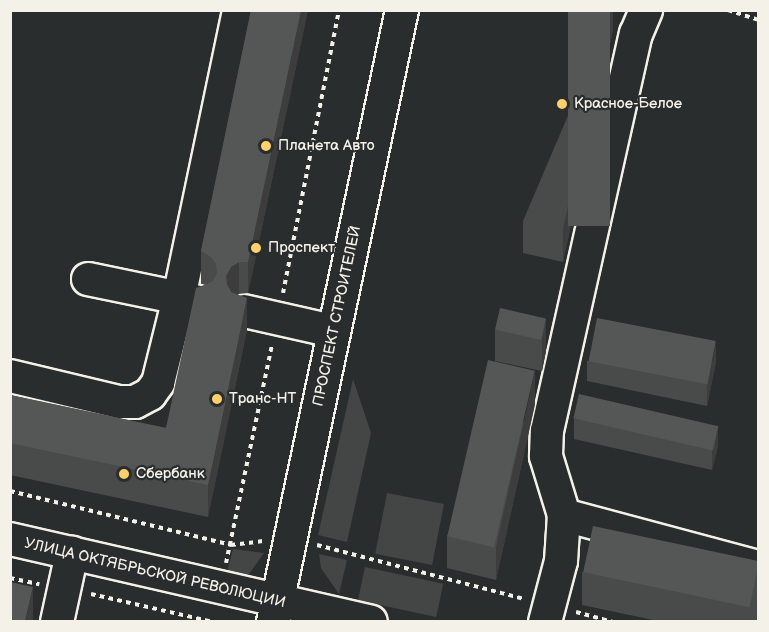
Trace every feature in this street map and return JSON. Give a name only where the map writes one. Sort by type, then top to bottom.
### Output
[{"type":"street","points":[[10,376],[119,402],[135,402],[150,394],[158,383],[190,300],[239,10]]},
{"type":"street","name":"ПРОСПЕКТ СТРОИТЕЛЕЙ","points":[[275,612],[402,10]]},
{"type":"street","points":[[545,621],[561,561],[564,515],[546,456],[547,431],[636,34],[646,10]]},
{"type":"street","points":[[88,279],[190,300]]},
{"type":"street","points":[[244,311],[333,331]]},
{"type":"street","points":[[564,515],[759,567]]},
{"type":"street","name":"УЛИЦА ОКТЯБРЬСКОЙ РЕВОЛЮЦИИ","points":[[10,539],[72,553],[275,612],[371,621]]},
{"type":"street","points":[[57,621],[72,553]]},
{"type":"path","points":[[728,10],[759,20]]},
{"type":"path","points":[[10,578],[213,621]]},
{"type":"shaded area","points":[[353,379],[371,433],[347,542],[318,535]]},
{"type":"shaded area","points":[[387,493],[444,504],[432,565],[375,554]]},
{"type":"shaded area","points":[[233,549],[264,553],[249,574],[238,578],[226,577]]},
{"type":"shaded area","points":[[319,554],[347,560],[339,594],[321,568]]},
{"type":"shaded area","points":[[365,567],[443,584],[436,617],[358,600]]},
{"type":"building","points":[[251,10],[301,10],[248,262],[239,262],[231,267],[226,276],[231,292],[247,298],[208,485],[10,443],[10,395],[166,428],[196,288],[212,282],[217,273],[216,264],[211,257],[201,251]]},
{"type":"building","points":[[568,10],[610,10],[610,226],[568,226]]},
{"type":"building","points":[[500,308],[546,319],[541,340],[495,329]]},
{"type":"building","points":[[597,318],[716,341],[707,384],[589,361]]},
{"type":"building","points":[[488,360],[535,371],[494,547],[447,536]]},
{"type":"building","points":[[579,394],[718,426],[713,451],[573,418]]},
{"type":"building","points":[[593,526],[758,561],[750,607],[583,572]]},
{"type":"building","points":[[10,582],[33,587],[25,621],[10,621]]},
{"type":"place","name":"Красное-Белое","points":[[562,104]]},
{"type":"place","name":"Планета Авто","points":[[266,146]]},
{"type":"place","name":"Проспект","points":[[256,248]]},
{"type":"place","name":"Транс-НТ","points":[[217,399]]},
{"type":"place","name":"Сбербанк","points":[[124,474]]}]
